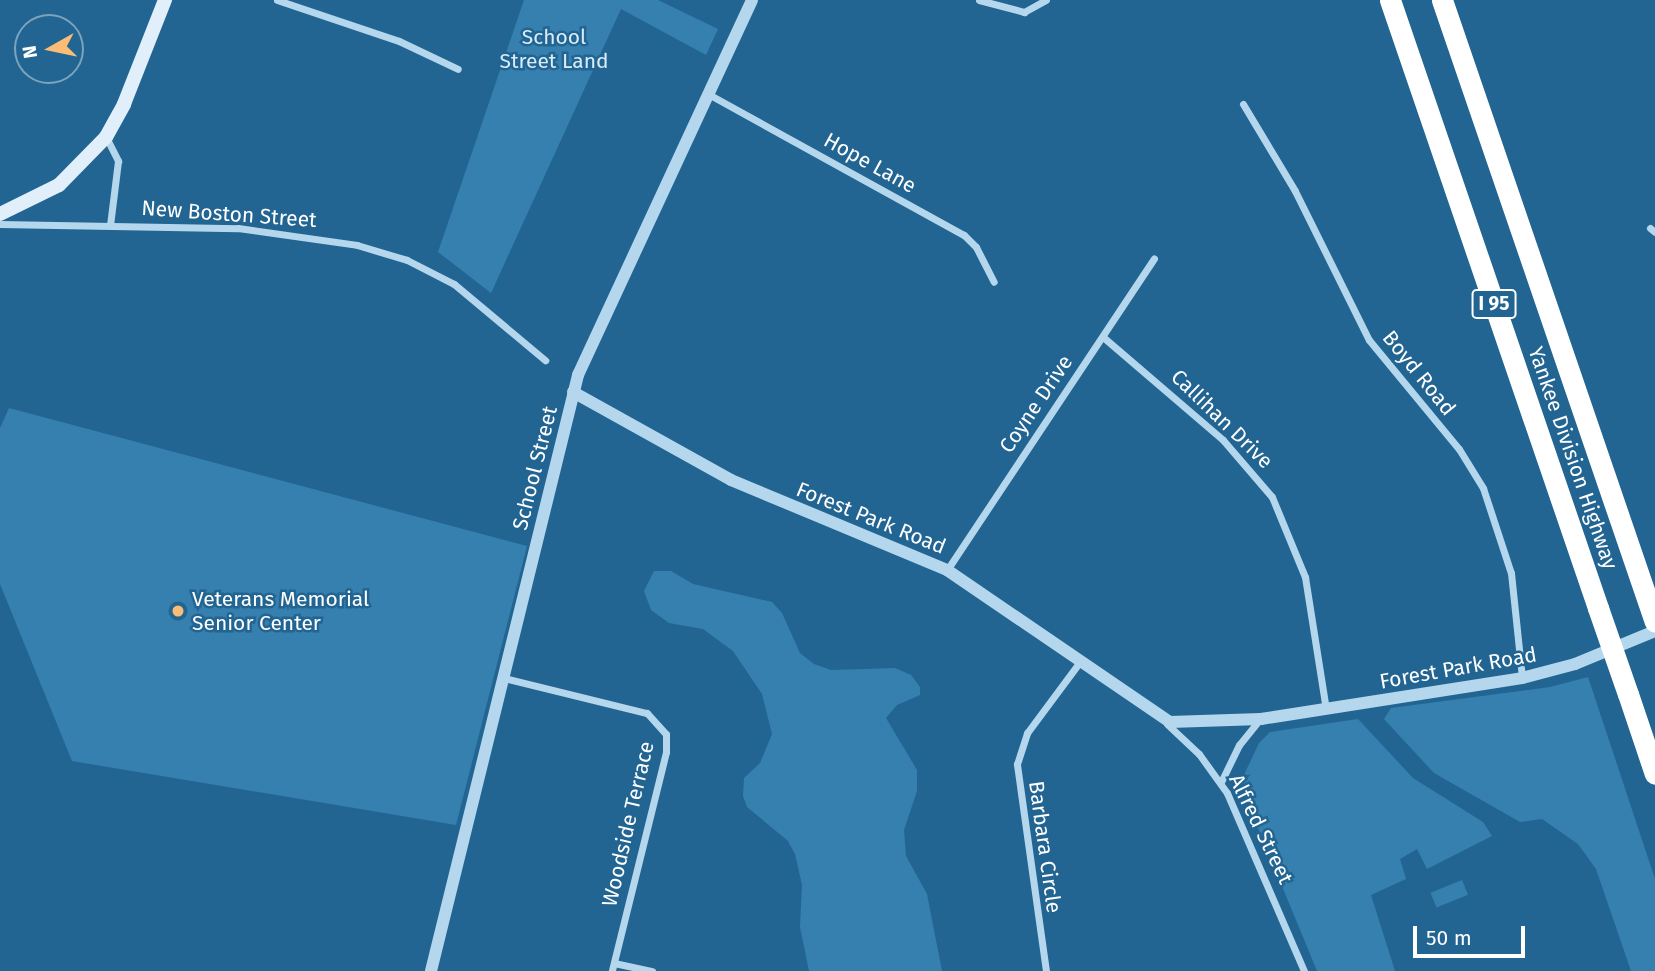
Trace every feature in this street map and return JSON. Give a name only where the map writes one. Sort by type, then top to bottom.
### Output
[{"type":"highway","name":"Yankee Division Highway","points":[[1390,0],[1655,774]]},
{"type":"highway","name":"Yankee Division Highway","points":[[1442,0],[1655,622]]},
{"type":"main road","points":[[0,214],[59,185],[106,137],[124,104],[165,0]]},
{"type":"street","points":[[277,0],[403,43],[458,69]]},
{"type":"street","name":"School Street","points":[[431,971],[573,392],[586,353],[631,269],[752,0]]},
{"type":"street","points":[[979,0],[1029,11],[1046,0]]},
{"type":"street","name":"Hope Lane","points":[[710,95],[964,235],[976,247],[994,282]]},
{"type":"street","name":"Boyd Road","points":[[1243,104],[1295,191],[1369,340],[1459,449],[1483,488],[1511,573],[1522,678]]},
{"type":"street","points":[[106,137],[118,161],[110,225]]},
{"type":"street","name":"New Boston Street","points":[[0,224],[268,230],[381,251],[454,284],[545,360]]},
{"type":"street","name":"Coyne Drive","points":[[947,570],[1154,258]]},
{"type":"street","name":"Callihan Drive","points":[[1103,337],[1223,440],[1272,497],[1302,565],[1326,709]]},
{"type":"street","name":"Forest Park Road","points":[[573,392],[713,471],[947,570],[1161,720],[1200,724],[1261,719],[1522,678],[1574,664],[1655,631]]},
{"type":"street","name":"Barbara Circle","points":[[1045,971],[1017,764],[1027,733],[1079,663]]},
{"type":"street","name":"Woodside Terrace","points":[[504,678],[647,713],[664,729],[666,752],[613,967]]},
{"type":"street","points":[[1221,782],[1239,745],[1261,719]]},
{"type":"street","name":"Alfred Street","points":[[1161,720],[1190,744],[1221,782],[1304,971]]},
{"type":"street","points":[[613,967],[652,971]]},
{"type":"green space","name":"School Street Land","points":[[524,0],[658,0],[718,29],[706,55],[621,9],[491,293],[438,252]]},
{"type":"green space","points":[[9,408],[527,546],[456,825],[72,761],[0,584],[0,428]]},
{"type":"green space","points":[[654,571],[671,571],[693,584],[772,602],[782,613],[800,653],[814,664],[831,670],[895,668],[911,675],[920,687],[920,695],[897,705],[886,718],[917,770],[917,791],[904,830],[906,856],[927,894],[942,971],[809,971],[800,927],[802,885],[795,854],[788,841],[747,807],[743,796],[744,778],[760,763],[772,734],[762,694],[733,651],[703,629],[669,623],[651,610],[644,591]]},
{"type":"green space","points":[[1588,677],[1655,879],[1655,971],[1631,971],[1596,869],[1578,844],[1542,819],[1520,822],[1434,773],[1384,719],[1391,708],[1550,687]]},
{"type":"green space","points":[[1358,719],[1413,778],[1483,822],[1492,836],[1427,869],[1417,849],[1400,859],[1406,879],[1371,895],[1395,971],[1317,971],[1244,794],[1243,777],[1259,743],[1270,732]]},
{"type":"green space","points":[[1462,880],[1468,895],[1436,908],[1430,893]]},
{"type":"place","name":"Veterans Memorial Senior Center","points":[[178,611]]}]
